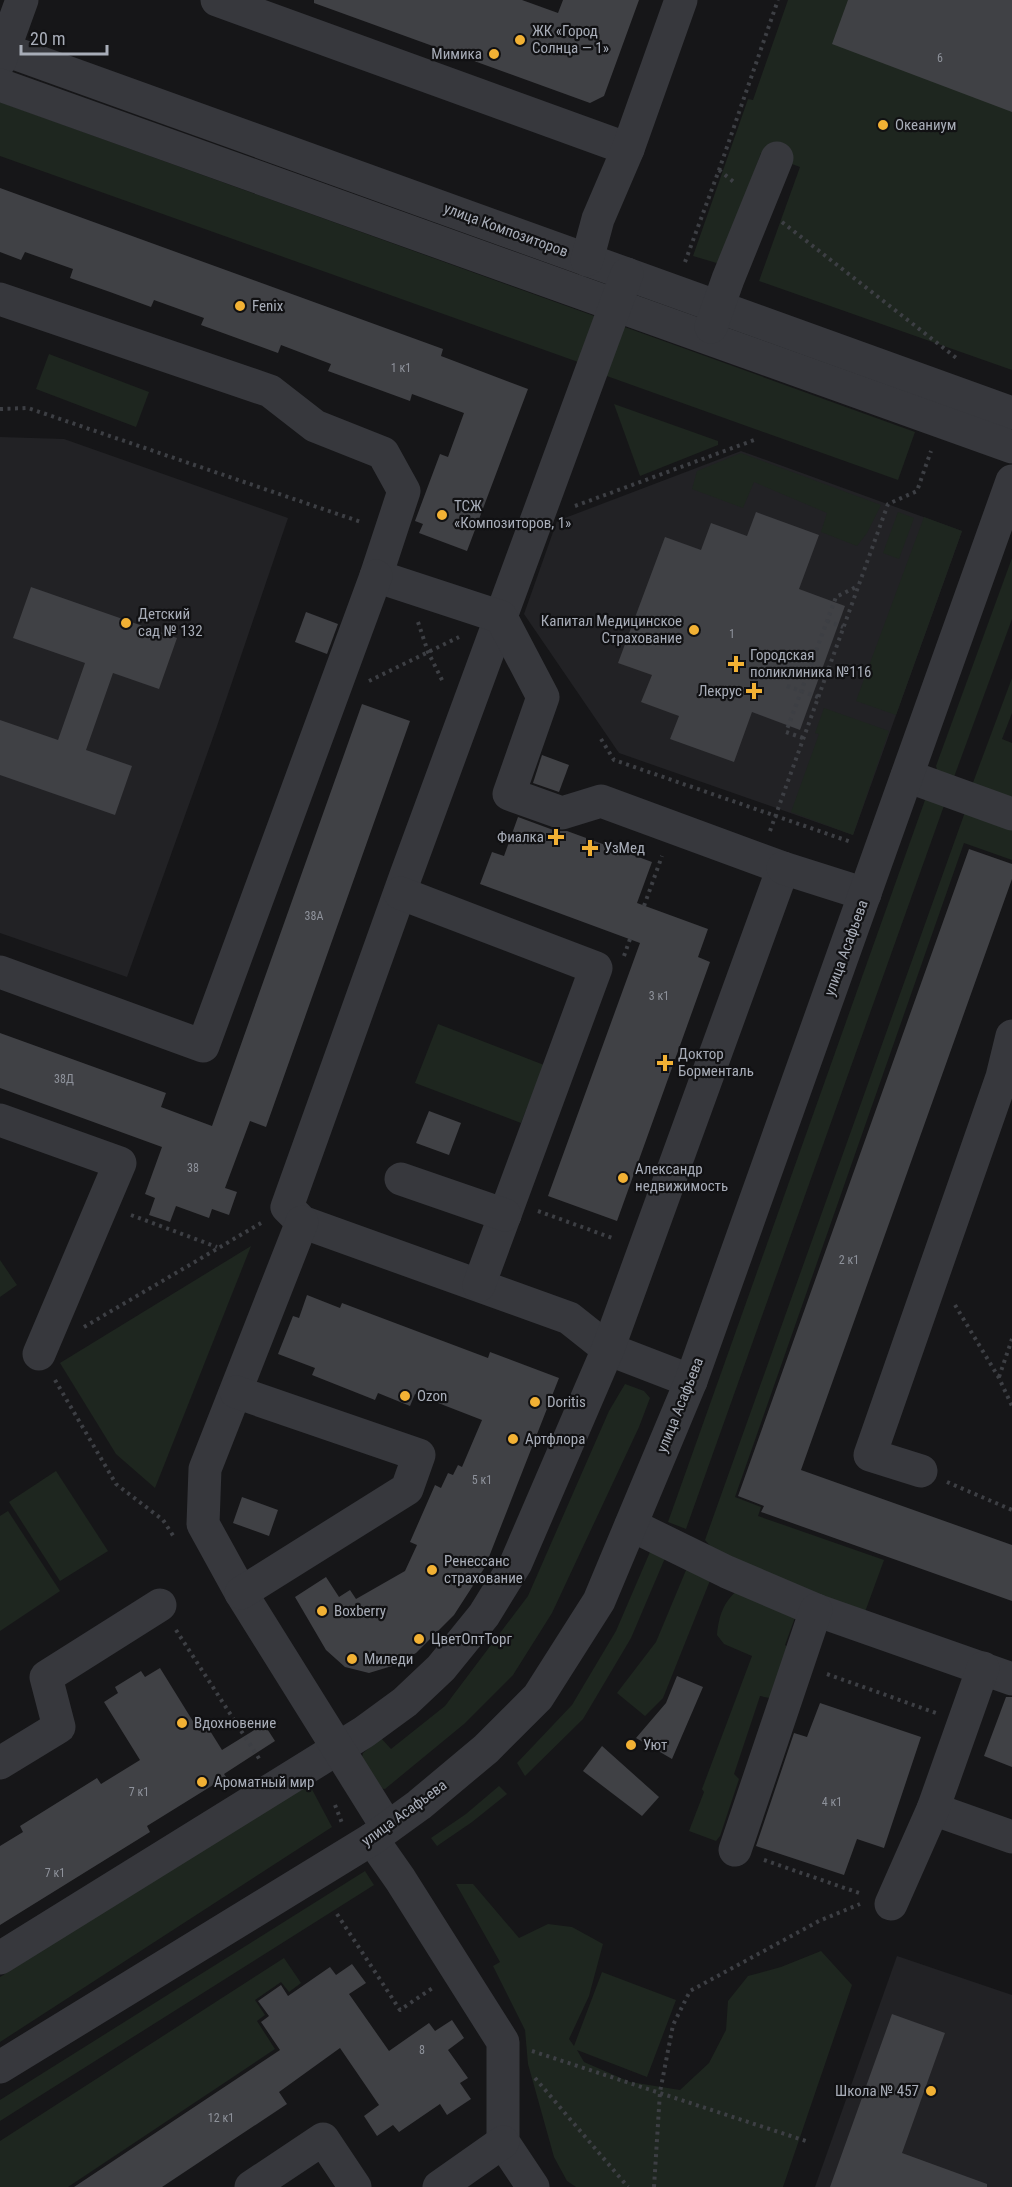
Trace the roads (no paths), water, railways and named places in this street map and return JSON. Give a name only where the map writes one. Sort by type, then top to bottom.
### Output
[{"type":"street","points":[[1,53],[22,0]]},
{"type":"street","points":[[217,0],[628,149]]},
{"type":"street","points":[[587,260],[598,219],[628,149],[681,0]]},
{"type":"street","name":"улица Композиторов","points":[[1,53],[1012,413]]},
{"type":"street","points":[[0,85],[1012,447]]},
{"type":"street","points":[[707,338],[777,158]]},
{"type":"street","points":[[533,2187],[503,2142],[503,2042],[400,1879],[338,1749],[241,1593],[203,1524],[205,1469],[236,1392],[400,893],[627,274]]},
{"type":"street","points":[[0,300],[270,391],[315,426],[383,453],[404,491],[203,1046],[0,972]]},
{"type":"street","name":"улица Асафьева","points":[[0,2067],[379,1833],[419,1805],[486,1749],[538,1697],[599,1601],[691,1381],[1012,481]]},
{"type":"street","points":[[375,576],[501,617],[543,697],[509,794],[562,813],[601,801],[771,864],[865,894]]},
{"type":"street","points":[[907,776],[1012,814]]},
{"type":"street","points":[[0,1958],[338,1749],[405,1702],[441,1668],[484,1615],[516,1563],[608,1349],[771,864]]},
{"type":"street","points":[[400,893],[596,968],[479,1285]]},
{"type":"street","points":[[921,1471],[870,1455],[1002,1077],[1012,1036]]},
{"type":"street","points":[[0,1120],[120,1163],[39,1354]]},
{"type":"street","points":[[401,1179],[505,1215]]},
{"type":"street","points":[[295,1215],[569,1318],[608,1349],[691,1381]]},
{"type":"street","points":[[236,1392],[419,1455],[407,1489],[241,1593]]},
{"type":"street","points":[[631,1525],[727,1572],[816,1610],[998,1673],[963,1723],[933,1809],[883,1901]]},
{"type":"street","points":[[0,1763],[59,1727],[46,1677],[160,1605]]},
{"type":"street","points":[[735,1850],[816,1610]]},
{"type":"street","points":[[933,1809],[1012,1837]]},
{"type":"street","points":[[251,2187],[323,2139],[355,2187]]},
{"type":"street","points":[[440,2187],[503,2142]]},
{"type":"place","name":"ЖК «Город Солнца — 1»","points":[[520,40]]},
{"type":"place","name":"Мимика","points":[[494,54]]},
{"type":"place","name":"Океаниум","points":[[883,125]]},
{"type":"place","name":"Fenix","points":[[240,306]]},
{"type":"place","name":"ТСЖ «Композиторов, 1»","points":[[442,515]]},
{"type":"place","name":"Детский сад № 132","points":[[126,623]]},
{"type":"place","name":"Капитал Медицинское Страхование","points":[[694,630]]},
{"type":"place","name":"Городская поликлиника №116","points":[[736,664]]},
{"type":"place","name":"Лекрус","points":[[754,691]]},
{"type":"place","name":"Фиалка","points":[[556,837]]},
{"type":"place","name":"УзМед","points":[[590,848]]},
{"type":"place","name":"Доктор Борменталь","points":[[665,1063]]},
{"type":"place","name":"Александр недвижимость","points":[[623,1178]]},
{"type":"place","name":"Ozon","points":[[405,1396]]},
{"type":"place","name":"Doritis","points":[[535,1402]]},
{"type":"place","name":"Артфлора","points":[[513,1439]]},
{"type":"place","name":"Ренессанс страхование","points":[[432,1570]]},
{"type":"place","name":"Boxberry","points":[[322,1611]]},
{"type":"place","name":"ЦветОптТорг","points":[[419,1639]]},
{"type":"place","name":"Миледи","points":[[352,1659]]},
{"type":"place","name":"Вдохновение","points":[[182,1723]]},
{"type":"place","name":"Уют","points":[[631,1745]]},
{"type":"place","name":"Ароматный мир","points":[[202,1782]]},
{"type":"place","name":"Школа № 457","points":[[931,2091]]}]
